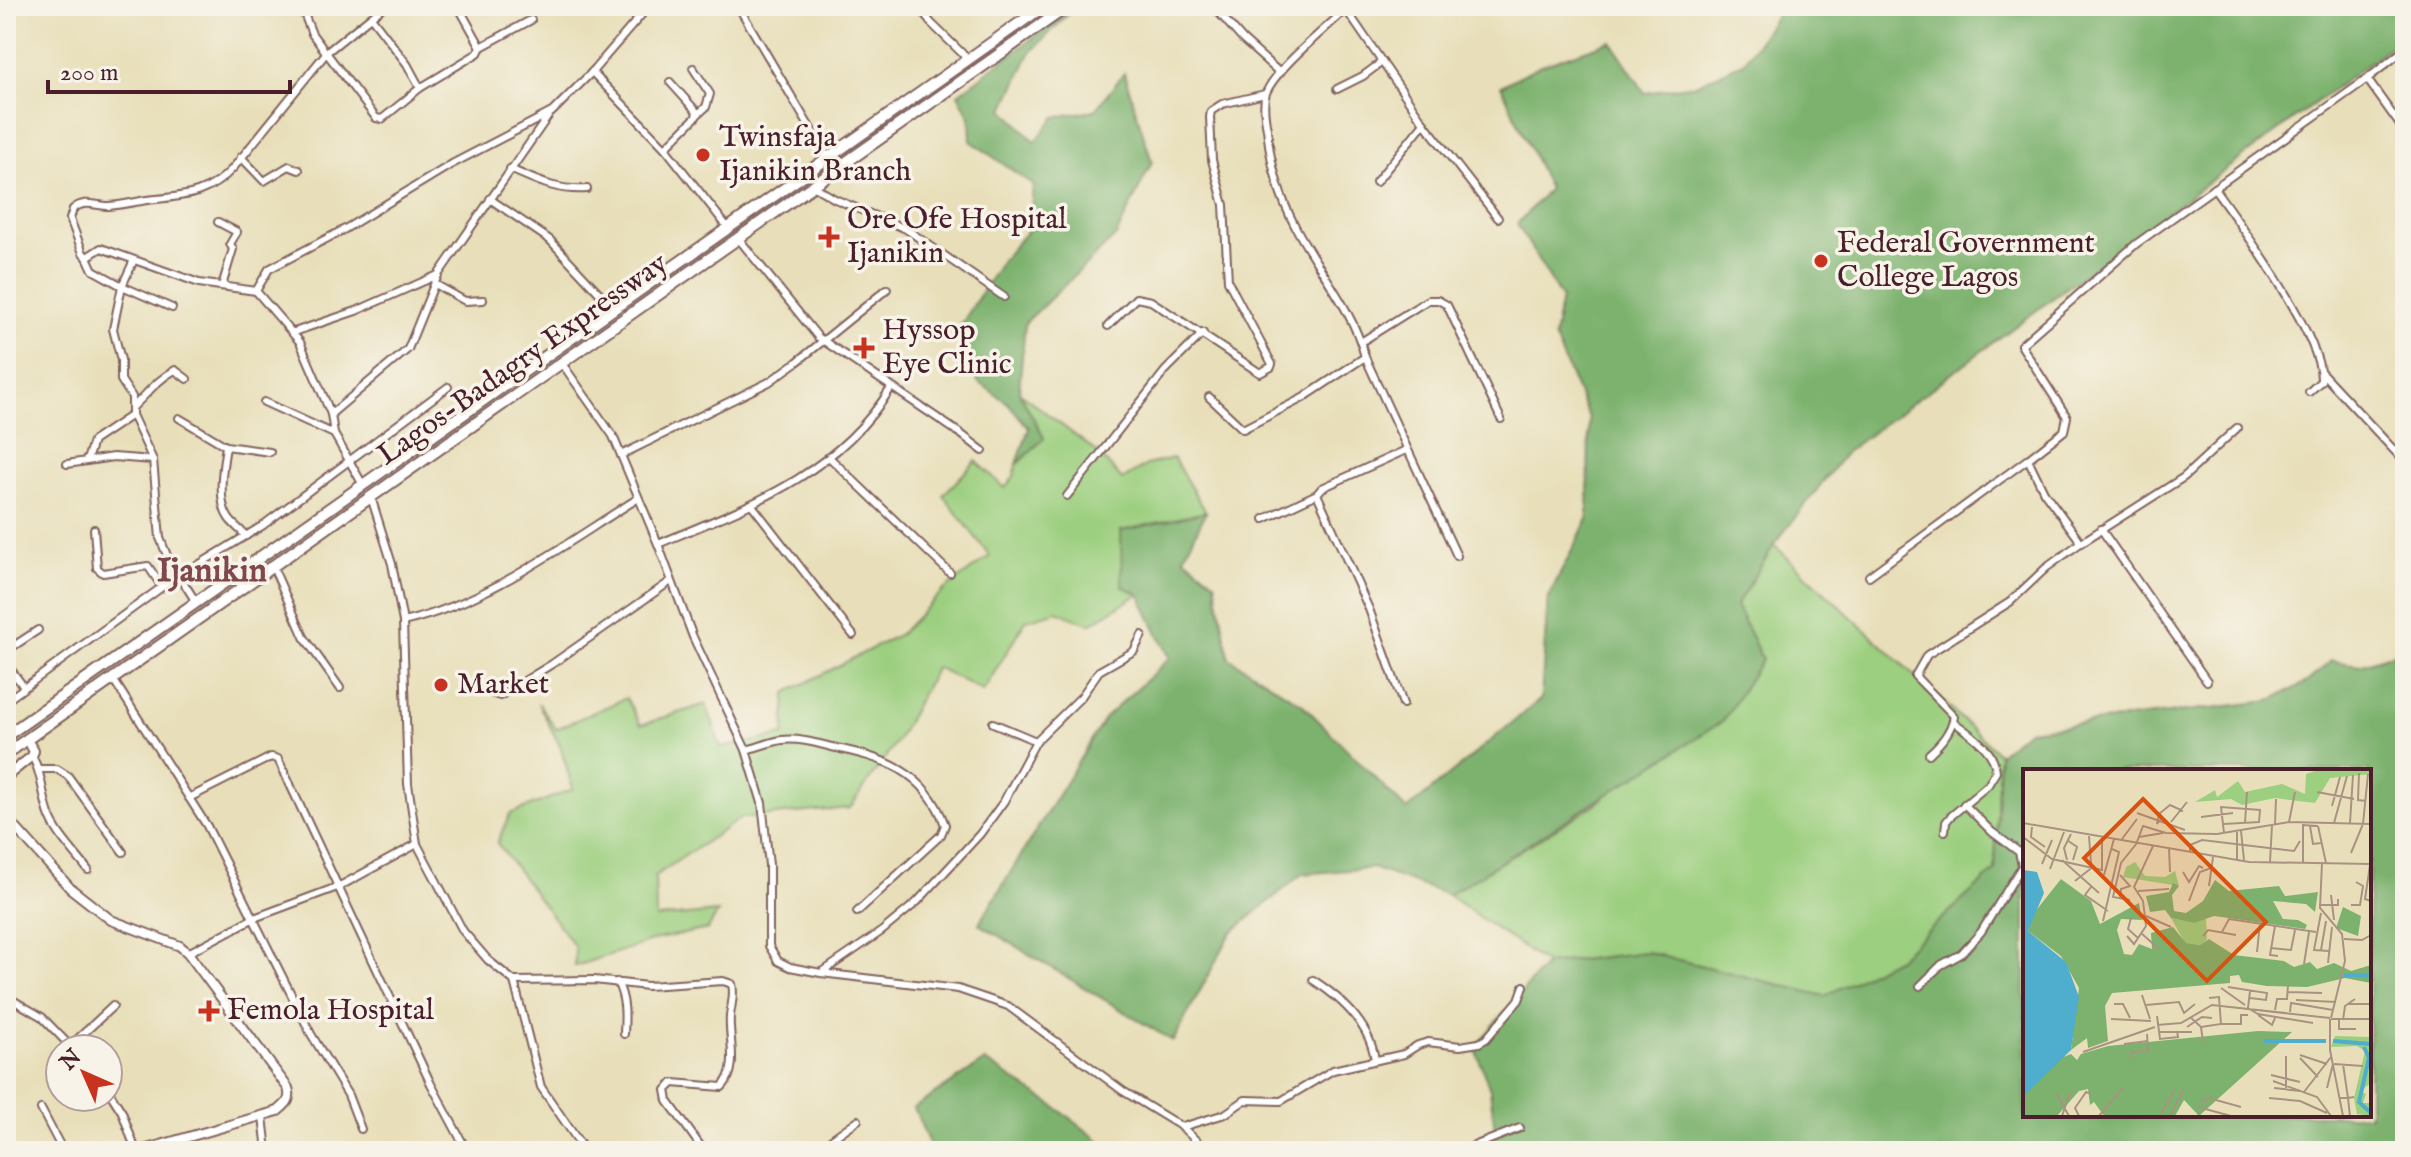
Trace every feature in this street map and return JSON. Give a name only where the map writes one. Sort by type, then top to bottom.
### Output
[{"type":"highway","name":"Lagos-Badagry Expressway","points":[[6,735],[1044,6]]},
{"type":"highway","name":"Lagos-Badagry Expressway","points":[[6,754],[1068,6]]},
{"type":"street","points":[[301,6],[312,34],[376,118],[386,117],[420,88],[478,53],[481,47],[531,20]]},
{"type":"street","points":[[172,308],[93,270],[70,219],[73,209],[85,202],[107,206],[183,197],[207,189],[222,179],[327,52],[384,6]]},
{"type":"street","points":[[458,6],[481,47]]},
{"type":"street","points":[[331,414],[408,349],[438,275],[510,169],[552,112],[592,72],[649,6]]},
{"type":"street","points":[[738,6],[829,159]]},
{"type":"street","points":[[920,6],[930,22],[969,61]]},
{"type":"street","points":[[1213,6],[1243,40],[1280,73]]},
{"type":"street","points":[[1457,556],[1406,450],[1361,342],[1329,281],[1295,227],[1268,143],[1265,94],[1280,73],[1345,8],[1424,123],[1498,218]]},
{"type":"street","points":[[371,17],[407,64],[420,88]]},
{"type":"street","points":[[1869,576],[2064,431],[2067,417],[2021,345],[2136,244],[2405,49]]},
{"type":"street","points":[[1337,89],[1382,62]]},
{"type":"street","points":[[665,148],[706,107],[710,94],[693,68]]},
{"type":"street","points":[[592,72],[665,148],[729,229]]},
{"type":"street","points":[[2367,79],[2405,132]]},
{"type":"street","points":[[670,82],[697,115]]},
{"type":"street","points":[[1108,326],[1136,298],[1151,301],[1260,373],[1271,367],[1228,281],[1224,205],[1212,160],[1210,117],[1216,106],[1265,94]]},
{"type":"street","points":[[256,291],[269,269],[345,229],[452,164],[552,112]]},
{"type":"street","points":[[1376,182],[1424,123]]},
{"type":"street","points":[[241,157],[264,181],[289,166],[299,170]]},
{"type":"street","points":[[510,169],[554,188],[587,189]]},
{"type":"street","points":[[813,186],[835,199],[916,234],[1004,297]]},
{"type":"street","points":[[2214,188],[2299,317],[2322,373],[2321,381],[2309,392]]},
{"type":"street","points":[[490,199],[550,240],[614,309]]},
{"type":"street","points":[[218,222],[237,232],[230,244],[233,249],[222,286]]},
{"type":"street","points":[[738,238],[822,340],[983,451]]},
{"type":"street","points":[[87,257],[101,248],[184,279],[256,291],[294,332],[331,414],[334,434],[363,485]]},
{"type":"street","points":[[134,260],[122,286],[113,329],[121,360],[121,380],[132,397],[132,411],[153,460],[160,538],[168,558],[196,602]]},
{"type":"street","points":[[294,332],[356,311],[438,275]]},
{"type":"street","points":[[435,284],[465,301],[483,300]]},
{"type":"street","points":[[621,455],[769,382],[887,289]]},
{"type":"street","points":[[1361,342],[1428,300],[1438,300],[1447,305],[1501,419]]},
{"type":"street","points":[[1067,496],[1165,371],[1203,333]]},
{"type":"street","points":[[1209,397],[1243,429],[1303,398],[1365,357]]},
{"type":"street","points":[[561,362],[613,436],[693,637],[746,750],[762,803],[767,850],[769,946],[778,961],[790,967],[821,973],[958,989],[1008,1006],[1123,1091],[1182,1127],[1207,1151]]},
{"type":"street","points":[[87,460],[93,441],[132,411],[160,377],[175,370],[187,379]]},
{"type":"street","points":[[2322,373],[2405,462]]},
{"type":"street","points":[[6,701],[162,587],[246,536],[448,387]]},
{"type":"street","points":[[658,544],[752,505],[830,458],[855,437],[875,414],[891,388]]},
{"type":"street","points":[[264,402],[334,434]]},
{"type":"street","points":[[179,418],[226,446],[270,452]]},
{"type":"street","points":[[1929,754],[1942,741],[1954,716],[1915,676],[1927,655],[2010,602],[2046,568],[2079,544],[2184,477],[2237,428]]},
{"type":"street","points":[[226,446],[221,479],[226,513],[246,536]]},
{"type":"street","points":[[1264,519],[1317,494],[1322,488],[1406,450]]},
{"type":"street","points":[[67,464],[113,457],[153,460]]},
{"type":"street","points":[[830,458],[950,573]]},
{"type":"street","points":[[2028,459],[2044,492],[2078,538],[2079,544]]},
{"type":"street","points":[[1317,494],[1369,609],[1403,704]]},
{"type":"street","points":[[371,497],[392,564],[403,622],[408,784],[417,844],[463,931],[488,960],[514,981],[541,1087],[585,1151]]},
{"type":"street","points":[[403,622],[435,615],[469,602],[637,499]]},
{"type":"street","points":[[752,505],[853,635]]},
{"type":"street","points":[[94,529],[99,570],[103,573],[148,566],[162,587]]},
{"type":"street","points":[[2101,529],[2207,681]]},
{"type":"street","points":[[273,567],[304,637],[340,688]]},
{"type":"street","points":[[486,687],[500,696],[552,664],[671,581]]},
{"type":"street","points":[[6,651],[38,630]]},
{"type":"street","points":[[821,973],[882,931],[917,902],[980,834],[1004,801],[1036,741],[1081,697],[1099,671],[1134,651],[1142,635]]},
{"type":"street","points":[[6,663],[23,686]]},
{"type":"street","points":[[113,679],[207,826],[311,1034],[348,1095],[361,1129]]},
{"type":"street","points":[[1945,831],[1946,822],[1988,785],[1996,772],[1988,751],[1953,721]]},
{"type":"street","points":[[993,723],[1036,741]]},
{"type":"street","points":[[6,777],[32,756],[34,751],[27,740]]},
{"type":"street","points":[[746,750],[782,740],[797,740],[864,754],[898,766],[929,796],[943,820],[943,831],[857,912]]},
{"type":"street","points":[[32,756],[40,769],[42,792],[54,826],[88,870]]},
{"type":"street","points":[[189,798],[276,757],[340,886],[431,1084],[467,1151]]},
{"type":"street","points":[[40,769],[57,769],[68,776],[123,852]]},
{"type":"street","points":[[1920,986],[1941,965],[1961,954],[1981,932],[2022,866],[2019,852],[1992,832],[1964,804]]},
{"type":"street","points":[[6,817],[70,888],[111,920],[180,946],[188,953],[288,1088],[290,1095],[278,1111],[175,1147],[138,1151],[122,1113]]},
{"type":"street","points":[[188,953],[254,918],[340,886],[417,844]]},
{"type":"street","points":[[514,981],[594,980],[647,986],[727,981],[733,985],[730,1019],[732,1057],[725,1084],[722,1087],[673,1083],[666,1090],[668,1101],[704,1151]]},
{"type":"street","points":[[1313,980],[1337,995],[1353,1014],[1373,1048],[1375,1060]]},
{"type":"street","points":[[617,982],[625,1008],[624,1034]]},
{"type":"street","points":[[1182,1127],[1225,1114],[1245,1100],[1281,1101],[1333,1070],[1404,1054],[1428,1042],[1460,1046],[1479,1043],[1486,1039],[1519,1000],[1524,986]]},
{"type":"street","points":[[6,996],[42,1017],[57,1033]]},
{"type":"street","points":[[87,1033],[113,1006]]},
{"type":"street","points":[[41,1109],[63,1151]]},
{"type":"street","points":[[263,1116],[267,1151]]},
{"type":"street","points":[[815,1151],[858,1120]]},
{"type":"street","points":[[1461,1151],[1520,1128]]},
{"type":"green space","points":[[1076,6],[1030,53],[1004,109],[1035,142],[1055,117],[1095,110],[1124,73],[1152,162],[1116,236],[1025,323],[1019,392],[1044,438],[1017,464],[1029,428],[1008,403],[978,382],[961,325],[1002,260],[1030,228],[1033,185],[971,141],[970,117],[958,94]]},
{"type":"green space","points":[[1783,6],[2405,6],[2405,36],[1846,452],[1774,545],[1736,605],[1762,659],[1723,721],[1448,895],[1372,868],[1302,874],[1231,933],[1173,1041],[979,924],[1105,718],[1170,658],[1139,594],[1122,586],[1121,531],[1206,512],[1184,557],[1215,582],[1229,658],[1302,704],[1407,810],[1541,699],[1548,598],[1588,519],[1589,418],[1554,337],[1561,298],[1517,224],[1549,189],[1501,86],[1539,66],[1611,41],[1645,93],[1698,84],[1744,62]]},
{"type":"green space","points":[[1019,392],[1099,454],[1122,480],[1147,465],[1173,458],[1206,512],[1121,531],[1139,594],[1090,624],[1057,611],[1026,620],[983,691],[936,667],[898,739],[850,808],[741,818],[655,876],[656,918],[718,912],[708,929],[658,939],[575,966],[575,947],[497,843],[510,814],[573,789],[560,746],[538,703],[556,729],[626,698],[641,725],[706,704],[721,748],[784,735],[786,693],[900,634],[944,590],[990,556],[943,495],[976,461],[1005,488],[1014,476],[1017,464],[1044,438]]},
{"type":"green space","points":[[1774,545],[1999,754],[1995,871],[1898,958],[1824,997],[1647,952],[1546,964],[1448,895],[1596,804],[1762,659],[1735,606]]},
{"type":"green space","points":[[2405,650],[2405,1151],[1483,1151],[1496,1137],[1490,1090],[1475,1047],[1546,964],[1646,952],[1825,996],[1898,958],[1995,871],[1999,754],[2028,730],[2270,701],[2307,682],[2331,661],[2360,665]]},
{"type":"green space","points":[[985,1061],[1054,1106],[1113,1151],[932,1151],[914,1108]]},
{"type":"place","name":"Twinsfaja Ijanikin Branch","points":[[703,155]]},
{"type":"place","name":"Ore Ofe Hospital Ijanikin","points":[[829,237]]},
{"type":"place","name":"Federal Government College Lagos","points":[[1821,261]]},
{"type":"place","name":"Hyssop Eye Clinic","points":[[864,348]]},
{"type":"place","name":"Market","points":[[441,685]]},
{"type":"place","name":"Femola Hospital","points":[[209,1011]]},
{"type":"district","name":"Ijanikin","points":[[212,571]]}]
